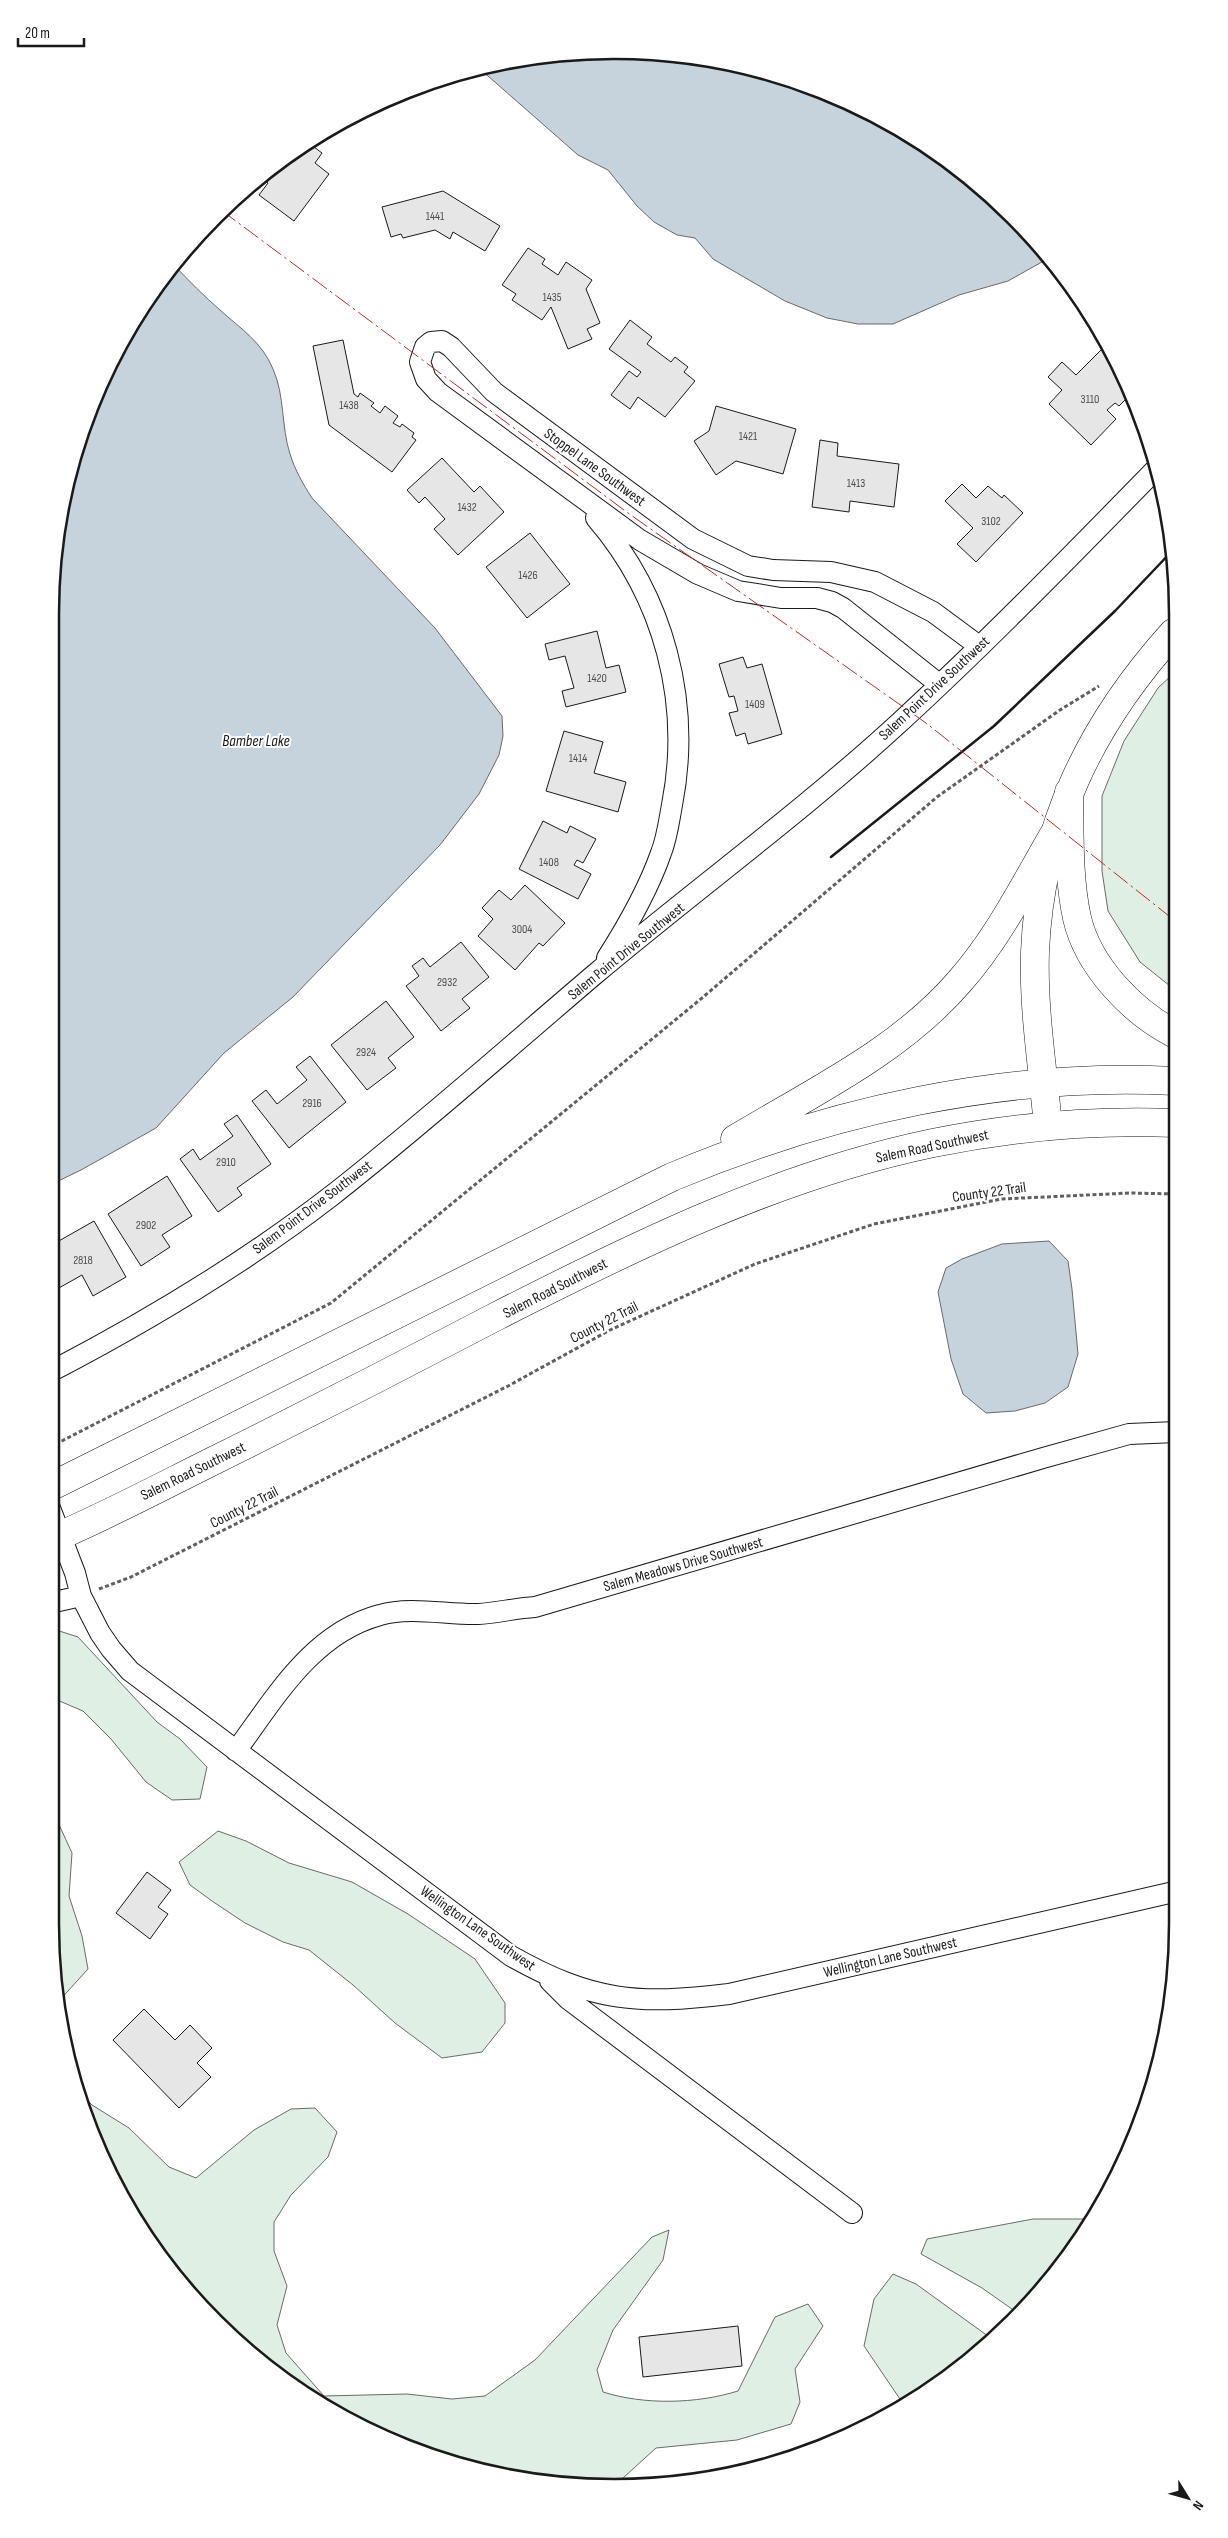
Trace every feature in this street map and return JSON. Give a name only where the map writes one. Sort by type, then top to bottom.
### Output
[{"type":"main road","points":[[1048,1126],[1035,952],[1045,871],[1054,834],[1083,759],[1112,709],[1141,670],[1169,639]]},
{"type":"main road","points":[[1069,792],[1071,880],[1077,919],[1088,946],[1111,980],[1132,1004],[1150,1019],[1169,1030]]},
{"type":"main road","points":[[59,1514],[672,1177],[870,1058],[936,1007],[982,953],[1054,834]]},
{"type":"main road","points":[[672,1177],[767,1140],[868,1112],[929,1100],[1044,1084],[1113,1080],[1169,1081]]},
{"type":"main road","name":"Salem Road Southwest","points":[[59,1514],[343,1396],[559,1285],[702,1218],[791,1183],[870,1158],[932,1143],[1048,1126],[1169,1123]]},
{"type":"street","name":"Stoppel Lane Southwest","points":[[939,684],[843,608],[832,602],[817,598],[781,598],[738,591],[717,584],[662,554],[438,392],[426,379],[422,371],[420,354],[431,342],[442,341],[451,347],[494,392],[693,540],[748,566],[780,571],[831,572],[875,582],[933,612],[979,646]]},
{"type":"street","name":"Salem Point Drive Southwest","points":[[59,1367],[110,1341],[201,1286],[328,1198],[597,972],[848,768],[900,722],[979,646],[1151,473]]},
{"type":"street","name":"Stoppel Lane Southwest","points":[[571,490],[613,537],[626,556],[643,586],[655,613],[674,676],[679,752],[675,790],[662,852],[638,905],[597,972]]},
{"type":"street","name":"Salem Meadows Drive Southwest","points":[[236,1751],[302,1662],[346,1630],[381,1614],[414,1612],[479,1614],[535,1607],[1052,1455],[1129,1434],[1169,1432]]},
{"type":"street","name":"Wellington Lane Southwest","points":[[59,1534],[81,1596],[100,1634],[110,1650],[130,1671],[511,1956],[541,1973],[572,1986],[608,1997],[642,2000],[682,2000],[720,1995],[1169,1893]]},
{"type":"street","points":[[59,1601],[81,1596]]},
{"type":"street","points":[[541,1973],[568,1999],[852,2213]]},
{"type":"path","points":[[59,1442],[331,1302],[702,998],[937,797],[1060,710],[1101,685]]},
{"type":"path","name":"County 22 Trail","points":[[81,1596],[131,1577],[508,1386],[610,1330],[755,1264],[874,1224],[1002,1199],[1130,1193],[1169,1194]]},
{"type":"green space","points":[[1169,678],[1169,985],[1140,962],[1108,911],[1102,871],[1102,796],[1124,741],[1158,688]]},
{"type":"green space","points":[[59,1631],[78,1637],[157,1722],[180,1739],[207,1767],[200,1799],[172,1800],[146,1782],[111,1739],[83,1711],[59,1701]]},
{"type":"green space","points":[[59,1825],[72,1853],[69,1896],[82,1936],[88,1969],[64,1995],[60,1960]]},
{"type":"green space","points":[[218,1831],[246,1841],[289,1863],[352,1882],[408,1914],[475,1959],[505,2003],[505,2023],[482,2052],[442,2058],[395,2023],[353,1985],[309,1950],[283,1942],[245,1923],[190,1885],[179,1862]]},
{"type":"green space","points":[[88,2101],[129,2128],[169,2167],[196,2178],[254,2130],[291,2109],[315,2108],[337,2132],[328,2157],[291,2195],[274,2222],[274,2251],[287,2286],[277,2325],[286,2353],[324,2396],[407,2394],[452,2399],[485,2396],[535,2360],[652,2237],[669,2230],[663,2260],[613,2330],[597,2370],[603,2392],[635,2399],[670,2401],[705,2398],[738,2391],[775,2317],[808,2304],[823,2326],[795,2369],[800,2402],[791,2424],[737,2440],[656,2448],[623,2478],[578,2478],[506,2469],[436,2450],[368,2422],[336,2405],[276,2365],[221,2317],[173,2262],[133,2202],[116,2170]]},
{"type":"green space","points":[[1033,2219],[1084,2219],[1055,2262],[1013,2310],[982,2288],[921,2254],[927,2239]]},
{"type":"green space","points":[[893,2274],[916,2284],[987,2335],[952,2365],[900,2400],[864,2346],[874,2299]]},
{"type":"water","points":[[578,60],[650,60],[722,69],[792,88],[860,116],[922,152],[952,173],[1007,221],[1043,262],[1008,281],[959,295],[893,324],[858,324],[827,318],[785,301],[713,259],[695,238],[677,235],[654,222],[637,206],[608,170],[578,155],[485,74],[506,69]]},
{"type":"water","name":"Bamber Lake","points":[[178,270],[250,336],[263,351],[277,379],[290,454],[312,498],[435,628],[502,716],[503,736],[499,755],[479,794],[440,845],[293,997],[224,1053],[156,1128],[59,1181],[60,578],[69,506],[88,436],[101,402],[133,336]]},
{"type":"water","points":[[1049,1241],[1068,1261],[1072,1289],[1078,1354],[1068,1387],[1045,1403],[1015,1411],[986,1413],[963,1394],[951,1359],[938,1292],[946,1268],[962,1259],[1002,1244]]},
{"type":"building","points":[[314,147],[322,153],[315,163],[329,174],[294,221],[259,195],[268,183],[266,182],[276,173]]},
{"type":"building","points":[[443,191],[500,226],[485,251],[453,232],[450,239],[435,230],[403,238],[401,234],[391,237],[382,207]]},
{"type":"building","points":[[528,248],[545,259],[542,264],[558,275],[566,262],[592,280],[586,289],[600,323],[587,329],[592,339],[568,349],[551,307],[542,320],[512,300],[516,294],[502,285]]},
{"type":"building","points":[[630,320],[652,337],[647,344],[671,362],[675,357],[688,367],[684,372],[695,381],[665,417],[638,397],[630,409],[611,395],[629,371],[637,377],[641,372],[609,349]]},
{"type":"building","points":[[343,340],[354,394],[358,397],[360,393],[374,403],[371,406],[380,413],[385,406],[398,416],[393,423],[400,427],[402,424],[414,433],[412,437],[416,440],[392,472],[329,425],[313,346]]},
{"type":"building","points":[[1102,349],[1126,399],[1119,406],[1115,403],[1107,410],[1116,419],[1091,445],[1049,404],[1062,390],[1048,377],[1062,362],[1076,375]]},
{"type":"building","points":[[716,406],[796,429],[783,474],[736,461],[716,475],[694,441],[709,431]]},
{"type":"building","points":[[820,440],[838,443],[837,456],[899,464],[894,507],[850,501],[849,512],[812,507]]},
{"type":"building","points":[[442,458],[474,492],[480,486],[504,512],[458,555],[434,529],[445,519],[425,497],[419,503],[407,490]]},
{"type":"building","points":[[962,484],[976,498],[988,486],[1002,498],[1004,495],[1023,513],[976,562],[957,544],[973,528],[945,501]]},
{"type":"building","points":[[530,533],[570,584],[527,618],[486,567]]},
{"type":"building","points":[[597,631],[606,668],[619,665],[626,692],[566,707],[562,691],[574,688],[565,656],[549,660],[545,644]]},
{"type":"building","points":[[743,657],[747,668],[762,664],[782,734],[748,744],[745,733],[736,736],[729,713],[738,711],[734,696],[729,697],[719,664]]},
{"type":"building","points":[[564,731],[603,742],[594,773],[626,782],[618,812],[546,791]]},
{"type":"building","points":[[543,821],[567,833],[570,826],[596,839],[583,863],[577,860],[574,865],[591,874],[578,899],[519,869]]},
{"type":"building","points":[[525,885],[565,923],[543,946],[539,943],[515,970],[478,936],[493,919],[482,908],[499,890],[511,900]]},
{"type":"building","points":[[461,942],[489,977],[462,999],[470,1008],[441,1031],[406,986],[419,976],[412,966],[423,958],[430,967]]},
{"type":"building","points":[[386,1001],[414,1037],[388,1058],[396,1068],[367,1090],[331,1045]]},
{"type":"building","points":[[310,1056],[346,1102],[289,1148],[252,1101],[266,1090],[277,1104],[307,1080],[296,1067]]},
{"type":"building","points":[[237,1115],[271,1164],[237,1188],[242,1195],[218,1212],[180,1159],[193,1149],[200,1160],[233,1136],[224,1124]]},
{"type":"building","points":[[167,1176],[192,1216],[162,1235],[170,1247],[141,1266],[108,1214]]},
{"type":"building","points":[[94,1221],[126,1277],[93,1296],[82,1275],[59,1288],[59,1241]]},
{"type":"building","points":[[147,1872],[171,1890],[158,1907],[168,1914],[150,1939],[116,1913]]},
{"type":"building","points":[[144,2009],[175,2040],[190,2025],[212,2048],[197,2063],[211,2077],[179,2108],[113,2040]]},
{"type":"building","points":[[738,2326],[742,2366],[643,2377],[639,2337]]},
{"type":"wall","points":[[831,857],[994,726],[1115,611],[1166,558]]},
{"type":"power","points":[[228,215],[628,513],[926,723],[1169,916]]}]
